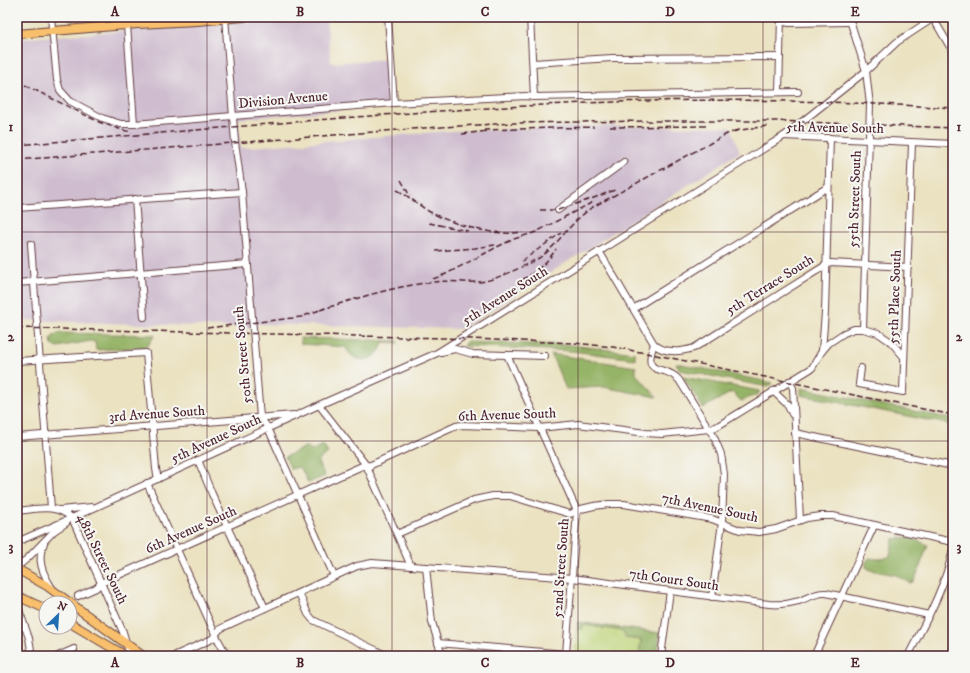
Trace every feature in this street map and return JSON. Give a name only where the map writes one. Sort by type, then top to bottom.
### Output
[{"type":"main road","points":[[17,34],[127,25],[138,20],[244,17]]},
{"type":"main road","points":[[17,568],[54,591],[143,656]]},
{"type":"main road","points":[[17,596],[38,605]]},
{"type":"main road","points":[[78,628],[126,656]]},
{"type":"street","name":"Division Avenue","points":[[51,17],[58,86],[60,90],[70,101],[102,118],[122,124],[394,103],[526,96],[798,92]]},
{"type":"street","points":[[388,17],[394,103]]},
{"type":"street","points":[[530,17],[534,97]]},
{"type":"street","name":"50th Street South","points":[[225,18],[233,116],[242,192],[260,417],[268,428],[334,576]]},
{"type":"street","points":[[784,136],[866,71],[897,42],[934,18],[953,52]]},
{"type":"street","points":[[779,92],[781,19],[788,23],[849,20]]},
{"type":"street","name":"55th Street South","points":[[849,20],[866,71],[870,105],[863,329]]},
{"type":"street","points":[[127,25],[134,124]]},
{"type":"street","points":[[533,64],[612,58],[780,57]]},
{"type":"street","name":"5th Avenue South","points":[[17,542],[437,353],[784,136],[953,144]]},
{"type":"street","points":[[822,351],[830,138]]},
{"type":"street","name":"55th Place South","points":[[861,368],[859,384],[903,392],[912,143]]},
{"type":"street","points":[[558,210],[624,162]]},
{"type":"street","points":[[633,309],[828,187]]},
{"type":"street","points":[[17,208],[242,192]]},
{"type":"street","points":[[135,199],[144,317]]},
{"type":"street","points":[[31,244],[51,508]]},
{"type":"street","points":[[599,251],[654,344],[650,360],[653,366],[658,370],[672,374],[677,378],[709,429],[721,454],[724,474],[722,522],[712,597]]},
{"type":"street","name":"5th Terrace South","points":[[654,344],[662,350],[670,351],[684,351],[694,348],[830,263],[908,267]]},
{"type":"street","points":[[17,282],[248,264]]},
{"type":"street","name":"6th Avenue South","points":[[78,596],[96,588],[101,583],[298,495],[459,426],[539,428],[578,424],[658,434],[678,433],[716,427],[812,368],[822,351],[844,333],[854,329],[863,329]]},
{"type":"street","points":[[863,329],[878,333],[891,342],[904,357]]},
{"type":"street","points":[[437,353],[455,349],[473,354],[545,356]]},
{"type":"street","points":[[17,361],[146,353],[158,479]]},
{"type":"street","name":"52nd Street South","points":[[438,643],[566,654],[577,511],[507,356]]},
{"type":"street","points":[[789,381],[793,388],[800,520]]},
{"type":"street","points":[[773,391],[788,405],[794,419]]},
{"type":"street","points":[[176,655],[212,639],[216,636],[220,629],[226,626],[357,566],[377,563],[411,566],[366,465],[319,405]]},
{"type":"street","name":"3rd Avenue South","points":[[17,437],[298,415]]},
{"type":"street","points":[[795,433],[953,466]]},
{"type":"street","points":[[198,460],[212,494],[265,608]]},
{"type":"street","points":[[147,484],[216,636],[227,656]]},
{"type":"street","name":"7th Avenue South","points":[[397,534],[474,500],[486,496],[510,496],[568,513],[601,504],[624,504],[712,519],[740,530],[759,532],[776,529],[814,516],[827,516],[953,542]]},
{"type":"street","points":[[60,510],[96,507]]},
{"type":"street","name":"48th Street South","points":[[17,511],[51,508],[60,510],[71,519],[123,632],[130,656]]},
{"type":"street","name":"5th Avenue South","points":[[17,568],[47,538],[71,519]]},
{"type":"street","points":[[814,656],[874,526]]},
{"type":"street","points":[[47,538],[41,550],[40,563],[54,591]]},
{"type":"street","points":[[908,656],[946,578],[953,549]]},
{"type":"street","name":"7th Court South","points":[[411,566],[572,578],[776,605],[794,602],[818,593],[826,593],[929,615]]},
{"type":"street","points":[[426,566],[431,615],[442,656]]},
{"type":"street","points":[[661,656],[670,591]]},
{"type":"street","points":[[299,592],[308,614],[313,620],[388,656]]},
{"type":"street","points":[[18,606],[29,638],[32,656]]},
{"type":"street","points":[[17,629],[25,626]]},
{"type":"street","points":[[58,656],[74,649]]},
{"type":"shaded area","points":[[326,17],[331,63],[387,59],[391,106],[238,119],[241,148],[449,131],[603,126],[731,127],[740,152],[462,329],[257,324],[257,328],[17,320],[17,39]]},
{"type":"green space","points":[[58,333],[155,335],[147,347],[96,350],[95,342],[91,341],[57,347],[52,345],[51,338]]},
{"type":"green space","points":[[300,338],[398,341],[398,343],[383,342],[379,352],[375,356],[366,360],[361,360],[351,355],[345,347],[301,344]]},
{"type":"green space","points":[[466,342],[570,345],[635,353],[635,359],[572,351],[464,346]]},
{"type":"green space","points":[[551,354],[636,367],[636,374],[657,397],[603,387],[566,389]]},
{"type":"green space","points":[[676,363],[773,383],[768,387],[680,370]]},
{"type":"green space","points":[[683,377],[760,391],[758,394],[741,401],[732,392],[703,408]]},
{"type":"green space","points":[[801,388],[953,419],[953,425],[801,395]]},
{"type":"green space","points":[[323,445],[328,453],[321,458],[318,463],[325,476],[308,483],[302,470],[298,467],[291,469],[285,457],[307,446],[311,451]]},
{"type":"green space","points":[[909,537],[928,545],[913,582],[909,583],[896,575],[870,570],[866,567],[866,562],[869,558],[882,559],[890,556],[893,539]]},
{"type":"green space","points":[[577,622],[660,633],[657,656],[639,656],[641,640],[626,638],[623,631],[584,625],[582,629],[577,629]]},
{"type":"green space","points":[[584,625],[623,631],[626,638],[641,640],[639,656],[574,656],[577,629],[582,629]]},
{"type":"railway","points":[[17,81],[99,122],[132,132]]},
{"type":"railway","points":[[17,145],[390,114],[614,102],[699,100],[784,101],[953,108]]},
{"type":"railway","points":[[17,160],[424,128],[514,123],[777,121],[953,128]]},
{"type":"railway","points":[[610,127],[708,126]]},
{"type":"railway","points":[[734,131],[767,126]]},
{"type":"railway","points":[[484,130],[594,127]]},
{"type":"railway","points":[[320,310],[405,286],[440,281],[484,281],[508,273],[539,258],[591,208],[727,134],[739,130]]},
{"type":"railway","points":[[462,134],[489,131]]},
{"type":"railway","points":[[401,180],[410,196]]},
{"type":"railway","points":[[397,190],[430,212],[451,221],[475,229],[500,233],[522,232]]},
{"type":"railway","points":[[540,210],[558,210],[615,190]]},
{"type":"railway","points":[[433,279],[446,274],[514,239],[536,232],[593,202]]},
{"type":"railway","points":[[429,223],[468,231]]},
{"type":"railway","points":[[522,261],[561,233]]},
{"type":"railway","points":[[436,251],[495,245]]},
{"type":"railway","points":[[522,280],[541,267],[556,249]]},
{"type":"railway","points":[[207,328],[301,317],[325,308]]},
{"type":"railway","points":[[17,328],[445,338],[574,343],[613,347],[651,354],[953,415]]}]
